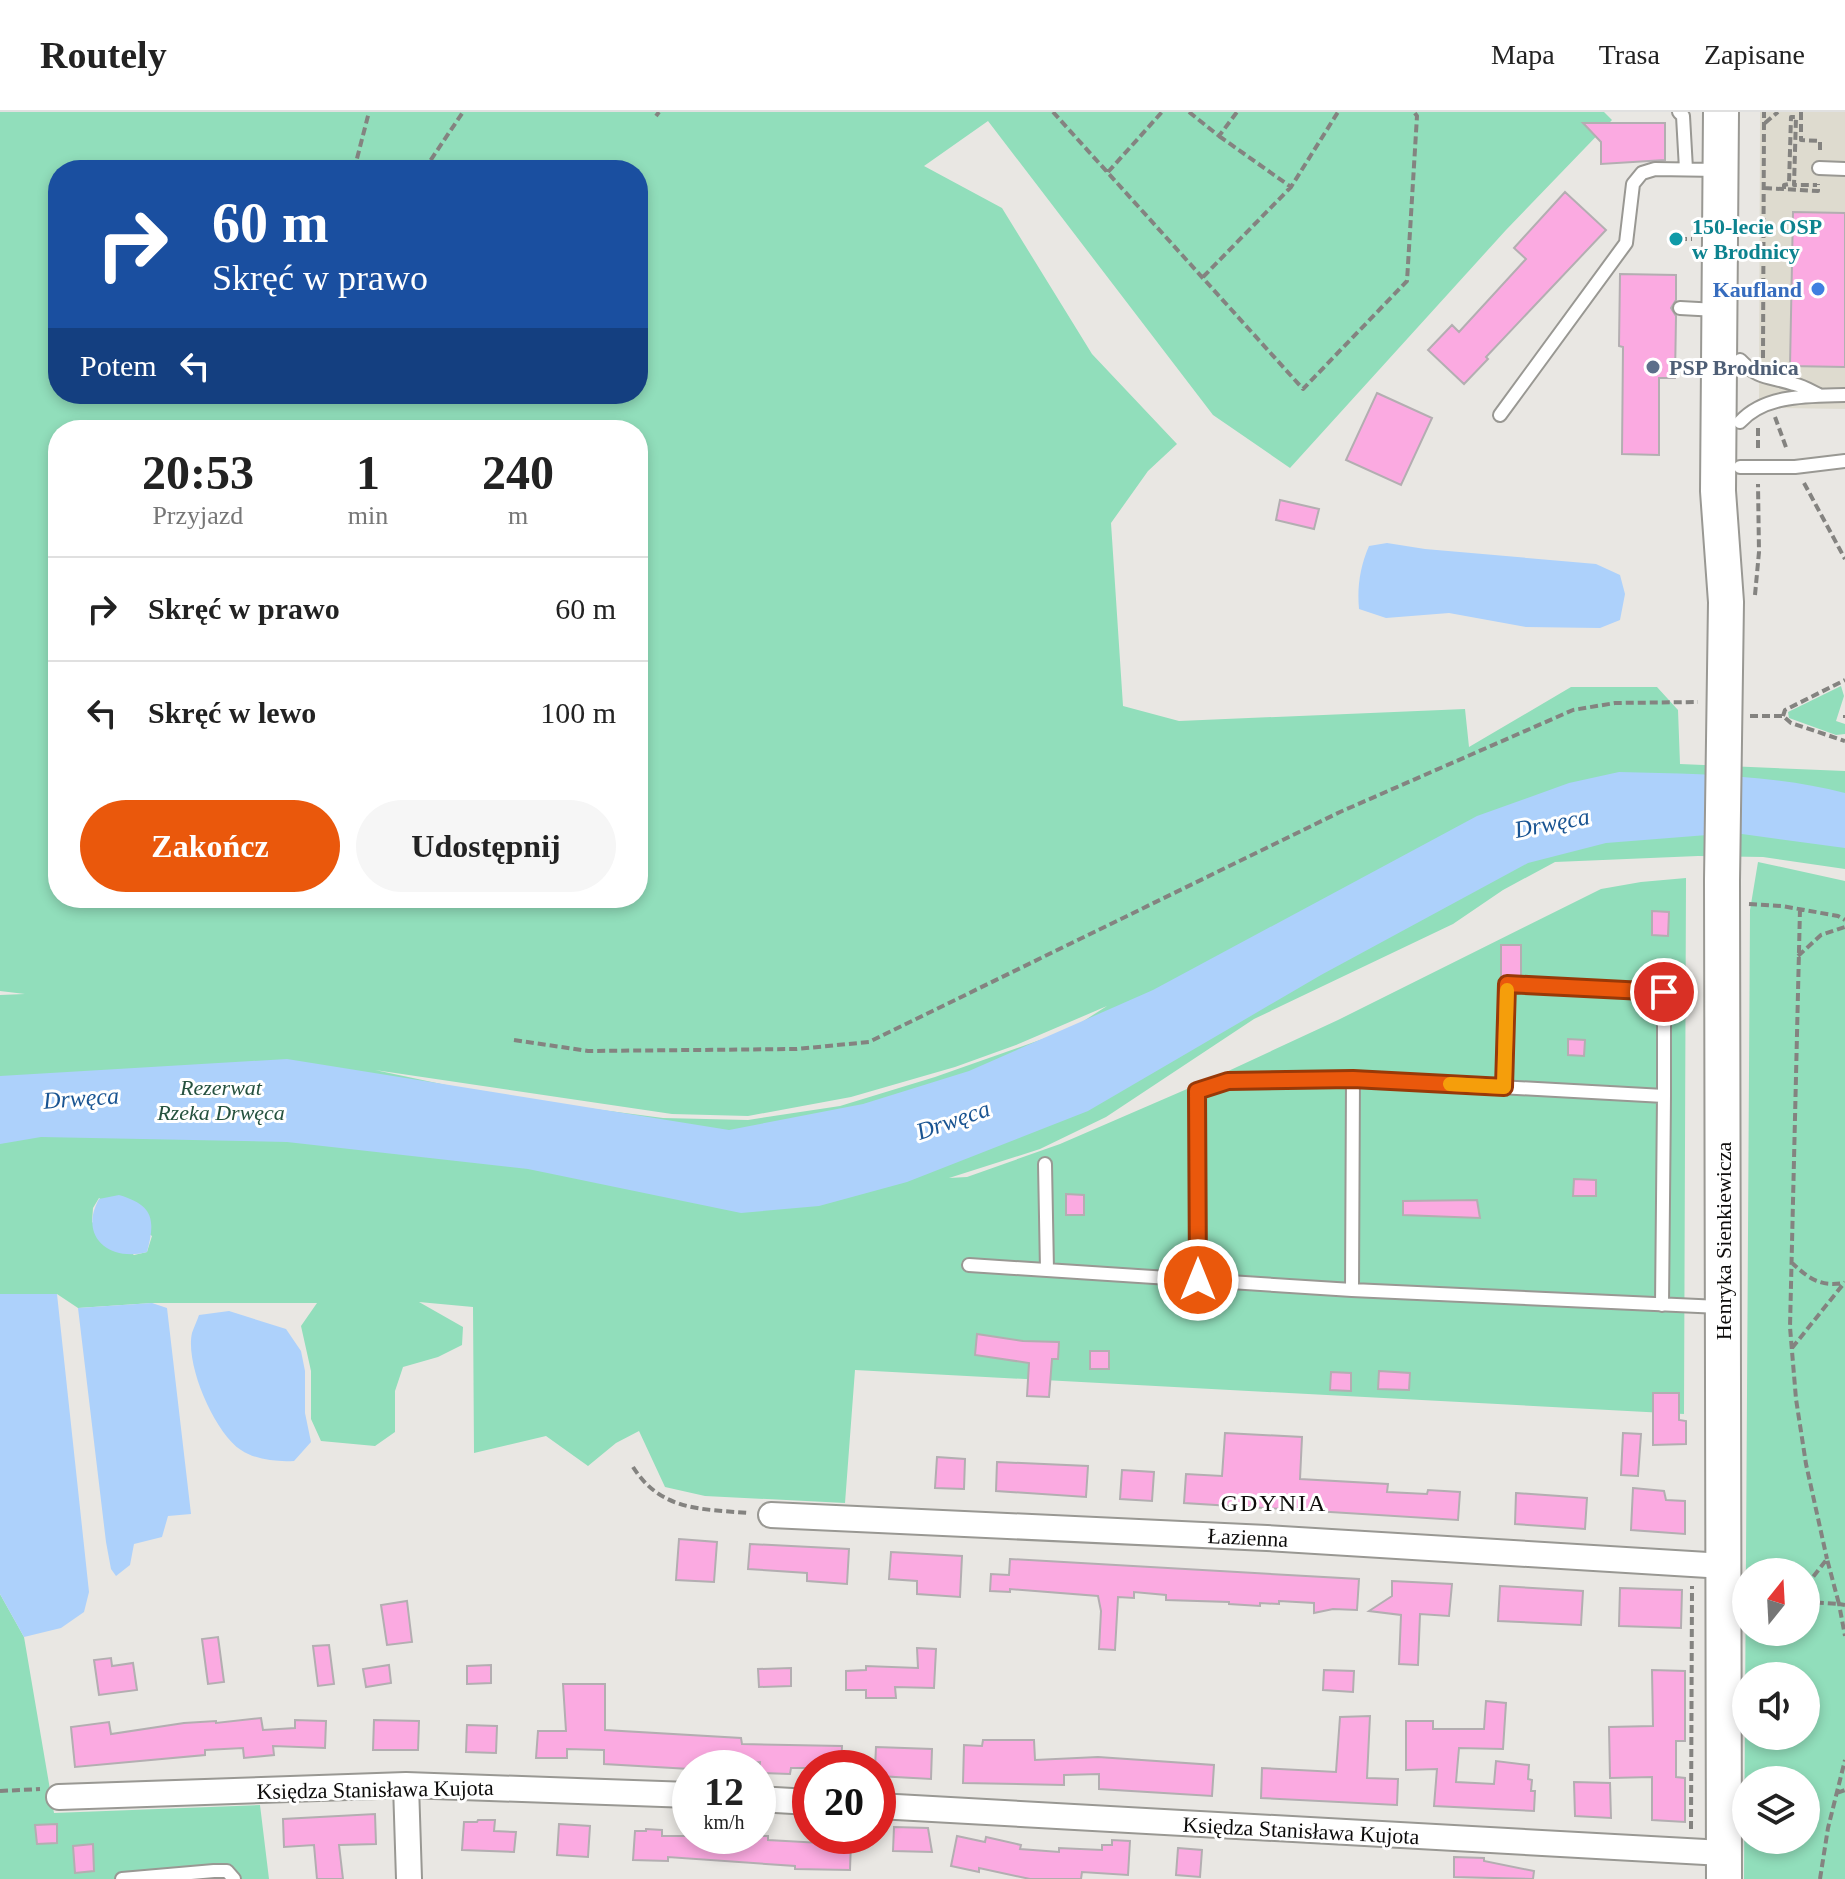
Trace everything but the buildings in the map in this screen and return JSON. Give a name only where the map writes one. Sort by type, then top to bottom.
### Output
[{"type":"main road","name":"Henryka Sienkiewicza","points":[[1721,112],[1728,174],[1730,310],[1718,491],[1740,600]]},
{"type":"main road","name":"Henryka Sienkiewicza","points":[[1728,174],[1753,118]]},
{"type":"main road","name":"Henryka Sienkiewicza","points":[[1724,1866],[1722,880],[1740,600],[1740,513],[1749,467],[1753,412],[1753,369],[1730,310]]},
{"type":"street","name":"Łazienna","points":[[771,1515],[1267,1538],[1724,1566]]},
{"type":"street","name":"Księdza Stanisława Kujota","points":[[56,1793],[406,1785],[672,1794]]},
{"type":"street","points":[[406,1785],[409,1879]]},
{"type":"street","name":"Księdza Stanisława Kujota","points":[[896,1807],[1724,1866]]},
{"type":"lane","points":[[1679,112],[1728,174]]},
{"type":"lane","points":[[1819,168],[1845,169]]},
{"type":"lane","points":[[1500,415],[1626,243],[1633,184],[1642,173],[1655,169],[1728,174]]},
{"type":"lane","points":[[1680,308],[1730,310]]},
{"type":"lane","points":[[1753,369],[1819,395]]},
{"type":"lane","points":[[1753,412],[1819,395],[1845,395]]},
{"type":"lane","points":[[1749,467],[1795,467],[1845,461]]},
{"type":"lane","points":[[1504,1087],[1507,984],[1664,992],[1662,1305]]},
{"type":"lane","points":[[1352,1290],[1353,1079]]},
{"type":"lane","points":[[1198,1280],[1197,1091],[1228,1081],[1353,1079],[1664,1096]]},
{"type":"lane","points":[[1045,1164],[1047,1270]]},
{"type":"lane","points":[[969,1265],[1352,1290],[1723,1307]]},
{"type":"lane","points":[[122,1879],[214,1871],[227,1871],[234,1879]]},
{"type":"path","points":[[357,160],[369,112]]},
{"type":"path","points":[[431,160],[463,112]]},
{"type":"path","points":[[1053,112],[1303,389],[1407,281],[1417,116],[1414,112]]},
{"type":"path","points":[[1108,172],[1162,112]]},
{"type":"path","points":[[1189,112],[1291,187]]},
{"type":"path","points":[[1219,136],[1237,112]]},
{"type":"path","points":[[1202,277],[1291,187],[1338,112]]},
{"type":"path","points":[[1753,369],[1763,356],[1728,174],[1753,118],[1764,112]]},
{"type":"path","points":[[1753,118],[1778,112]]},
{"type":"path","points":[[1801,112],[1801,140],[1820,141],[1819,168]]},
{"type":"path","points":[[1784,189],[1784,185],[1789,184],[1791,117],[1796,117],[1794,185],[1818,185]]},
{"type":"path","points":[[1728,174],[1784,189],[1808,190]]},
{"type":"path","points":[[1679,239],[1697,239]]},
{"type":"path","points":[[1740,600],[1759,552],[1749,467],[1758,427],[1767,412],[1753,412]]},
{"type":"path","points":[[1783,716],[1785,710],[1844,682]]},
{"type":"path","points":[[514,1040],[588,1051],[797,1049],[869,1042],[1340,812],[1573,710],[1615,703],[1698,702],[1733,716],[1783,716],[1791,723],[1845,741]]},
{"type":"path","points":[[1750,904],[1800,909],[1845,920]]},
{"type":"path","points":[[1800,909],[1791,1262],[1792,1348],[1806,1464],[1827,1559],[1842,1604],[1845,1636]]},
{"type":"path","points":[[1798,956],[1821,935],[1845,927]]},
{"type":"path","points":[[1791,1262],[1811,1280],[1831,1285],[1845,1282]]},
{"type":"path","points":[[1792,1348],[1845,1282]]},
{"type":"path","points":[[633,1467],[645,1486],[668,1500],[699,1509],[771,1515]]},
{"type":"path","points":[[1820,1568],[1827,1559]]},
{"type":"path","points":[[1820,1603],[1842,1604]]},
{"type":"path","points":[[1820,1879],[1845,1760]]},
{"type":"path","points":[[1837,1793],[1845,1790]]},
{"type":"path","points":[[0,1791],[56,1793]]},
{"type":"shaded area","points":[[1760,112],[1845,112],[1845,409],[1781,408],[1759,412]]},
{"type":"green space","points":[[0,112],[1604,112],[1612,120],[1506,230],[1290,468],[1213,415],[988,121],[924,166],[1002,208],[1092,354],[1177,444],[1148,471],[1111,523],[1123,706],[1179,721],[1465,709],[1469,747],[1571,687],[1657,687],[1678,710],[1680,764],[1845,771],[1845,869],[1763,857],[1698,856],[1555,862],[1503,890],[1453,924],[1254,1019],[1106,1117],[1040,1149],[949,1178],[967,1177],[1060,1144],[1224,1073],[1601,889],[1686,878],[1684,1414],[855,1370],[845,1503],[705,1496],[665,1487],[639,1431],[616,1443],[588,1466],[546,1436],[474,1453],[473,1307],[419,1302],[463,1327],[462,1345],[438,1357],[403,1367],[395,1391],[395,1432],[375,1446],[321,1441],[311,1419],[311,1371],[301,1326],[317,1303],[152,1303],[78,1308],[57,1294],[0,1294],[0,995],[25,994],[0,991]],"holes":[[[1107,1006],[1071,1029],[935,1077],[840,1106],[748,1120],[663,1118],[503,1097],[375,1070],[672,1114],[748,1116],[851,1097],[955,1067]],[[99,1198],[152,1236],[147,1252],[134,1255],[92,1222],[93,1208]]]},
{"type":"green space","points":[[1841,686],[1844,696],[1836,721],[1845,724],[1845,734],[1836,735],[1789,718],[1788,712]]},
{"type":"green space","points":[[1758,862],[1845,881],[1845,1879],[1744,1879],[1744,1854],[1820,1854],[1820,1766],[1745,1766],[1745,1750],[1820,1750],[1820,1662],[1745,1662],[1745,1646],[1820,1646],[1820,1558],[1746,1558],[1750,910]]},
{"type":"green space","points":[[0,1594],[24,1637],[54,1813],[260,1805],[269,1879],[0,1879]]},
{"type":"water","points":[[1387,543],[1596,564],[1620,575],[1625,594],[1620,620],[1600,628],[1526,627],[1449,613],[1386,618],[1359,609],[1360,577],[1369,546]]},
{"type":"water","name":"Rezerwat Rzeka Drwęca","points":[[1619,772],[1761,779],[1845,793],[1845,848],[1742,834],[1720,834],[1606,843],[1528,863],[1321,975],[1088,1111],[907,1182],[819,1206],[741,1213],[528,1169],[287,1142],[41,1137],[0,1144],[0,1076],[287,1059],[729,1130],[863,1104],[969,1071],[1153,990],[1477,816],[1569,783]]},
{"type":"water","points":[[119,1195],[139,1203],[149,1215],[151,1231],[147,1252],[133,1254],[110,1250],[95,1235],[92,1225],[99,1199]]},
{"type":"water","points":[[0,1294],[57,1294],[89,1592],[84,1612],[61,1628],[24,1637],[0,1594]]},
{"type":"water","points":[[152,1303],[167,1308],[191,1514],[168,1516],[162,1537],[134,1544],[130,1565],[116,1576],[111,1569],[106,1542],[78,1308]]},
{"type":"water","points":[[229,1311],[286,1329],[301,1351],[305,1371],[305,1413],[311,1442],[294,1461],[267,1460],[241,1450],[221,1428],[204,1396],[193,1362],[192,1333],[199,1315]]},
{"type":"slow traffic","points":[[1450,1084],[1504,1087],[1507,990]]},
{"type":"place","name":"150-lecie OSP w Brodnicy","points":[[1676,239]]},
{"type":"place","name":"Kaufland","points":[[1818,289]]},
{"type":"place","name":"PSP Brodnica","points":[[1653,367]]},
{"type":"district","name":"GDYNIA","points":[[1274,1503]]},
{"type":"route","points":[[1198,1280],[1197,1091],[1228,1081],[1353,1079],[1504,1087],[1507,984],[1664,992]]},
{"type":"water label","name":"Drwęca","points":[[1552,823]]},
{"type":"water label","name":"Drwęca","points":[[81,1098]]},
{"type":"water label","name":"Drwęca","points":[[953,1120]]}]
